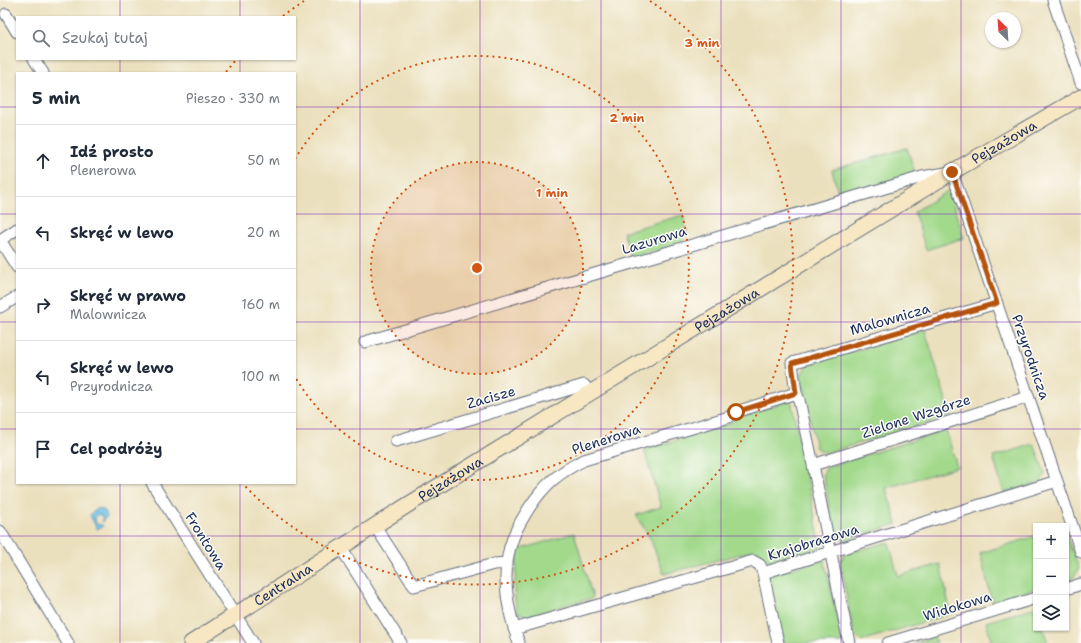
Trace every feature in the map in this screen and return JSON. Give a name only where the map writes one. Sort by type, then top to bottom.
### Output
[{"type":"street","points":[[1053,0],[1081,83]]},
{"type":"street","points":[[6,14],[16,30]]},
{"type":"street","points":[[35,60],[42,72]]},
{"type":"street","name":"Pejzażowa","points":[[375,526],[952,172],[1081,97]]},
{"type":"street","name":"Przyrodnicza","points":[[952,172],[1081,552]]},
{"type":"street","name":"Lazurowa","points":[[365,342],[922,176],[952,172]]},
{"type":"street","points":[[16,230],[0,240],[16,265]]},
{"type":"street","points":[[0,307],[16,298]]},
{"type":"street","name":"Malownicza","points":[[796,393],[792,363],[997,303]]},
{"type":"street","name":"Zacisze","points":[[396,441],[584,385],[590,393]]},
{"type":"street","points":[[796,393],[799,400],[813,465],[849,643]]},
{"type":"street","name":"Plenerowa","points":[[519,643],[514,629],[507,595],[507,563],[512,538],[519,523],[545,487],[556,477],[584,460],[729,417],[736,412],[796,393]]},
{"type":"street","name":"Zielone Wzgórze","points":[[813,465],[1028,397]]},
{"type":"street","name":"Krajobrazowa","points":[[514,629],[753,560],[760,565],[763,573],[1057,481]]},
{"type":"street","name":"Frontowa","points":[[153,484],[253,643]]},
{"type":"street","points":[[375,526],[414,586],[494,564],[507,563]]},
{"type":"street","name":"Centralna","points":[[191,643],[375,526]]},
{"type":"street","points":[[0,531],[68,643]]},
{"type":"street","points":[[340,548],[401,643]]},
{"type":"street","points":[[763,573],[778,643]]},
{"type":"street","points":[[1069,588],[1081,584]]},
{"type":"street","name":"Widokowa","points":[[888,643],[1033,599]]},
{"type":"green space","points":[[907,148],[915,173],[839,196],[832,170]]},
{"type":"green space","points":[[949,190],[964,238],[926,250],[914,212]]},
{"type":"green space","points":[[683,215],[687,233],[681,243],[631,258],[623,232]]},
{"type":"green space","points":[[925,330],[951,416],[826,453],[816,448],[801,375],[807,365]]},
{"type":"green space","points":[[791,400],[821,547],[772,562],[753,551],[664,574],[650,538],[636,515],[661,507],[644,450],[727,425],[741,416]]},
{"type":"green space","points":[[946,430],[957,467],[886,488],[897,524],[843,541],[834,534],[823,474],[827,467]]},
{"type":"green space","points":[[1034,444],[1045,474],[1041,482],[1004,493],[993,457]]},
{"type":"green space","points":[[574,533],[593,598],[527,616],[517,612],[514,592],[518,550]]},
{"type":"green space","points":[[1033,537],[1033,589],[992,602],[980,553]]},
{"type":"green space","points":[[889,542],[898,576],[940,564],[951,614],[861,641],[854,635],[840,562],[845,554]]},
{"type":"green space","points":[[1069,543],[1079,568],[1073,578],[1069,579]]},
{"type":"green space","points":[[824,559],[843,643],[783,643],[768,576]]},
{"type":"green space","points":[[1033,608],[1033,631],[1044,631],[1048,643],[992,643],[986,622]]},
{"type":"green space","points":[[934,637],[937,643],[913,643]]},
{"type":"water","points":[[98,508],[105,511],[107,517],[102,522],[103,517],[98,514],[95,517],[96,524],[103,526],[97,529],[90,515]]},
{"type":"route","points":[[736,412],[796,393],[792,363],[997,303],[952,172]]}]
